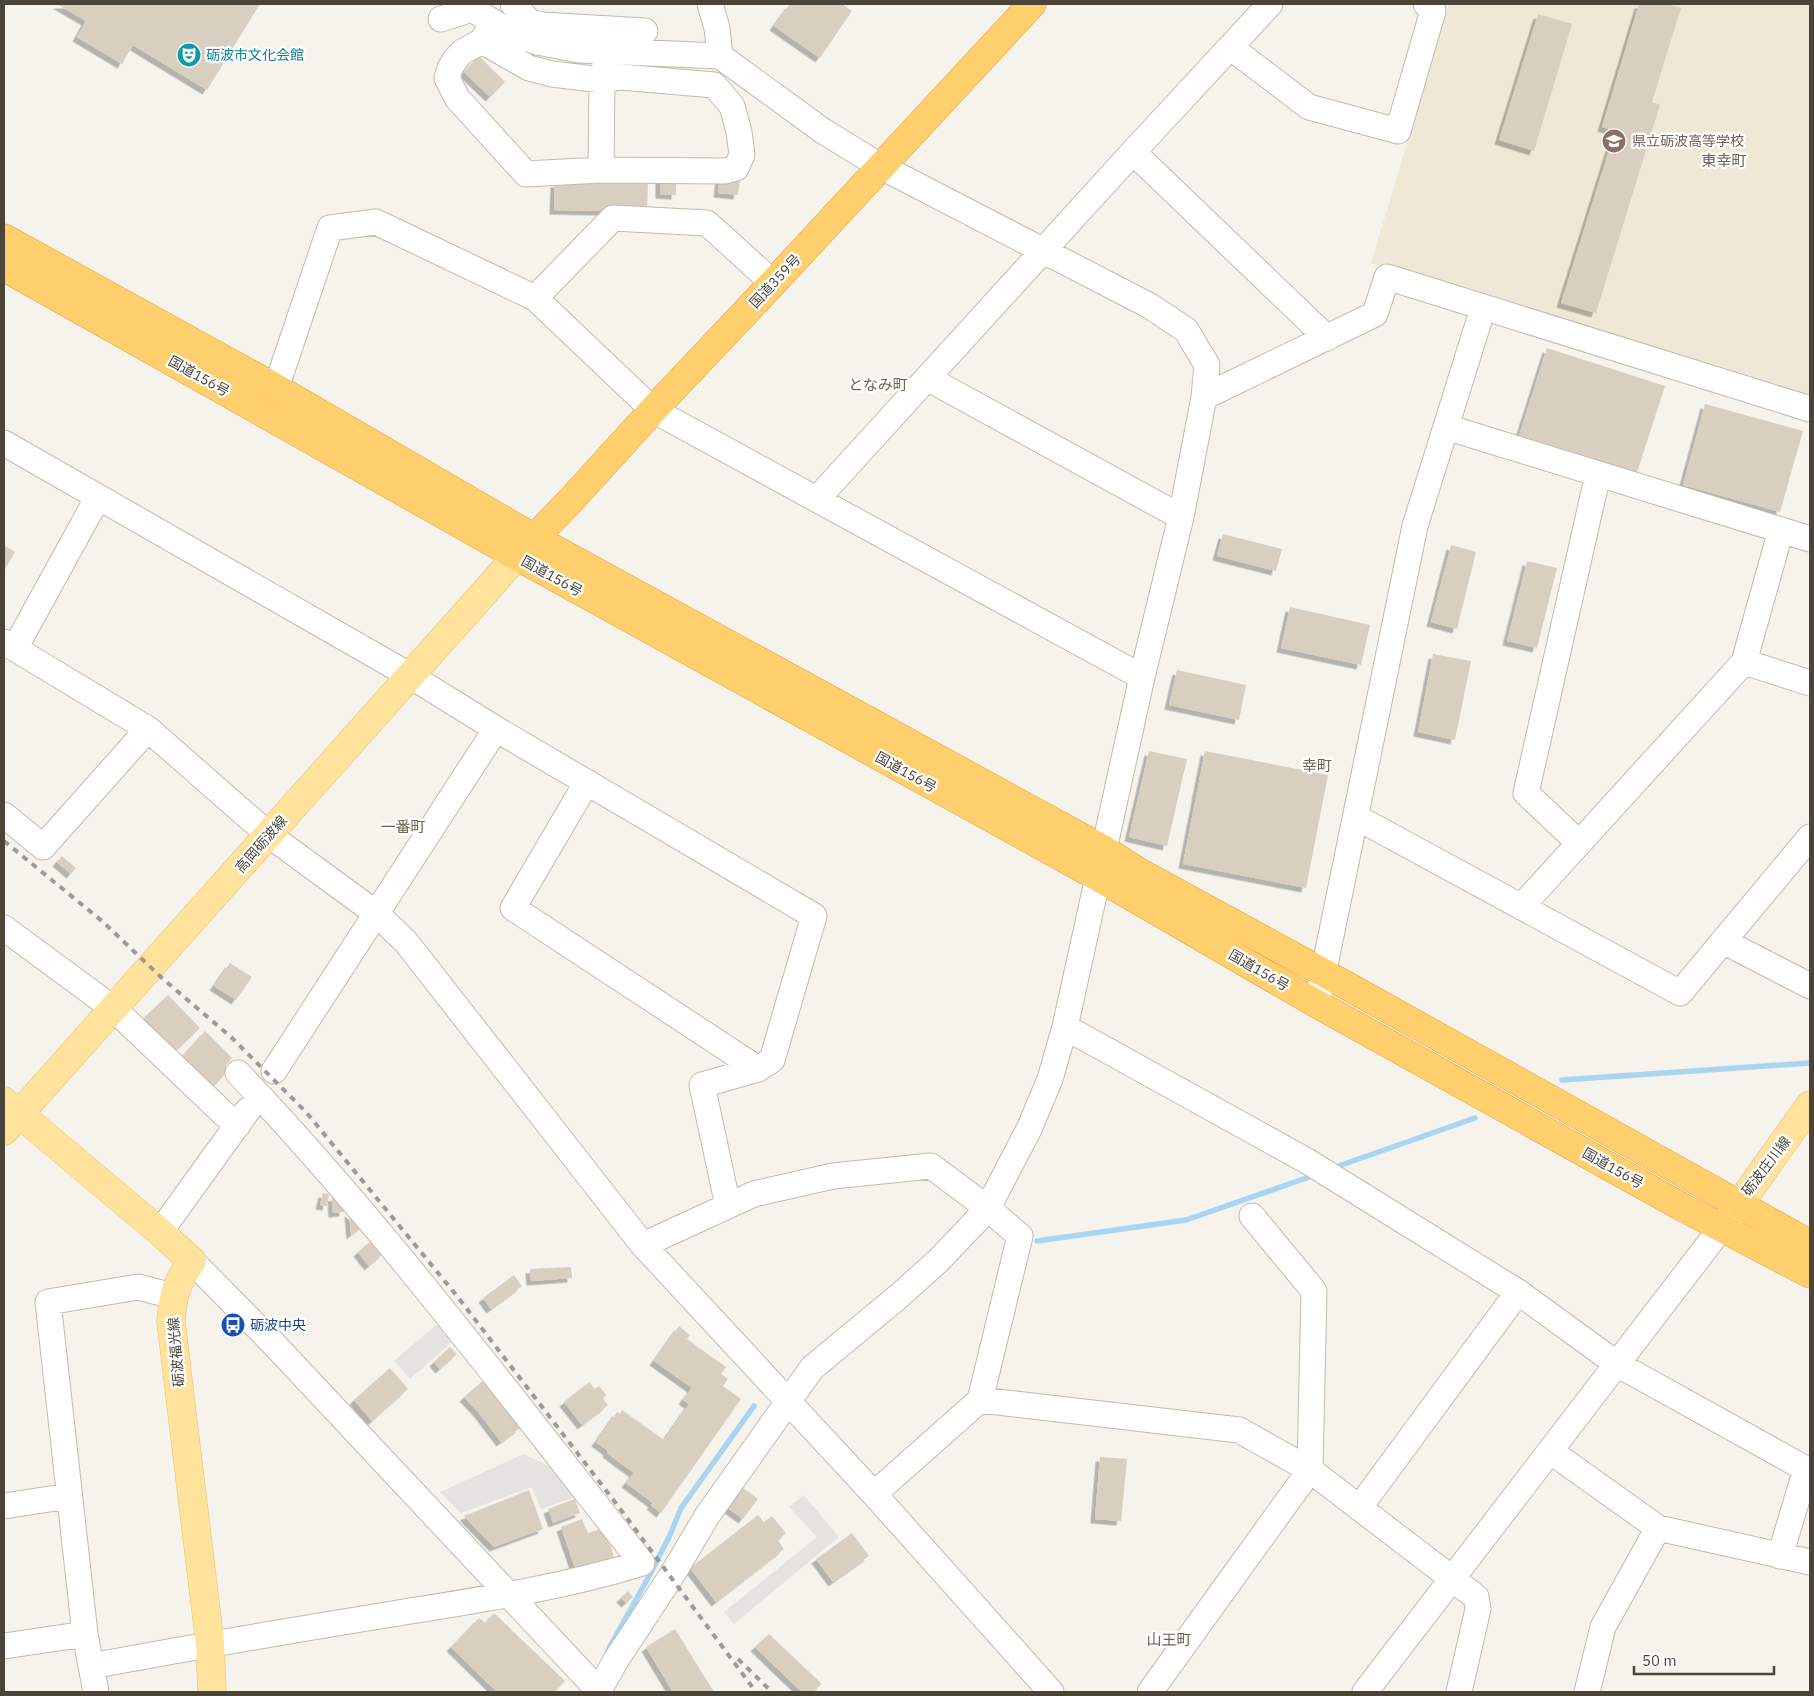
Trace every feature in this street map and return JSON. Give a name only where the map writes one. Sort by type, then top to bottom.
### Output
[{"type":"highway","name":"国道359号","points":[[526,547],[1032,4]]},
{"type":"highway","name":"国道156号","points":[[4,238],[276,388],[526,547],[1317,1004],[1810,1274]]},
{"type":"highway","name":"国道156号","points":[[4,267],[526,547],[1103,850],[1139,872],[1810,1244]]},
{"type":"main road","name":"高岡砺波線","points":[[9,1115],[114,1009],[409,675],[526,547]]},
{"type":"main road","name":"砺波庄川線","points":[[1722,1227],[1810,1105]]},
{"type":"main road","points":[[9,1115],[160,1232],[192,1261]]},
{"type":"main road","name":"砺波福光線","points":[[192,1261],[181,1277],[173,1296],[171,1322],[210,1644],[212,1692]]},
{"type":"street","points":[[513,4],[530,22],[542,25],[645,30]]},
{"type":"street","points":[[710,4],[717,28],[720,56]]},
{"type":"street","points":[[817,499],[1270,4]]},
{"type":"street","points":[[1230,47],[1309,107],[1398,131],[1433,11],[1426,4]]},
{"type":"street","points":[[192,1261],[271,1341],[599,1692],[616,1660],[672,1575],[707,1516],[812,1368],[899,1296],[939,1260],[993,1198],[1029,1130],[1050,1079],[1065,1027],[1142,677],[1181,517],[1204,397],[1207,365],[1186,330],[1150,306],[880,166],[823,131],[720,56],[579,50],[536,42],[510,32],[487,32],[462,52],[450,68],[448,78],[457,98],[526,174],[601,170],[725,171],[736,168],[742,155],[739,132],[732,106],[714,85],[621,77],[602,80],[552,74],[529,68],[487,32],[468,6],[441,19]]},
{"type":"street","points":[[601,170],[602,80],[608,51]]},
{"type":"street","points":[[1133,152],[1327,338]]},
{"type":"street","points":[[535,298],[614,218],[707,223],[773,283]]},
{"type":"street","points":[[276,388],[330,228],[376,222],[535,298],[653,410],[1142,677]]},
{"type":"street","points":[[1204,397],[1375,314],[1387,277],[1810,409]]},
{"type":"street","points":[[1317,1004],[1415,526],[1483,308]]},
{"type":"street","points":[[927,378],[1181,517]]},
{"type":"street","points":[[1446,427],[1810,539]]},
{"type":"street","points":[[4,443],[409,675],[496,729],[814,916],[772,1060],[758,1069],[702,1085],[728,1206]]},
{"type":"street","points":[[1579,843],[1526,793],[1598,474]]},
{"type":"street","points":[[98,497],[9,645],[148,730],[269,835],[377,914],[406,942],[643,1245],[874,1494],[1051,1692]]},
{"type":"street","points":[[1521,907],[1744,662],[1781,530]]},
{"type":"street","points":[[1744,662],[1810,683]]},
{"type":"street","points":[[274,1071],[496,729]]},
{"type":"street","points":[[4,815],[43,847],[148,730]]},
{"type":"street","points":[[587,782],[513,908],[758,1069]]},
{"type":"street","points":[[1356,817],[1680,993],[1810,837]]},
{"type":"street","points":[[4,928],[114,1009],[224,1114],[238,1125]]},
{"type":"street","points":[[1723,942],[1810,986]]},
{"type":"street","points":[[1065,1027],[1307,1161],[1518,1292],[1617,1364],[1806,1469],[1780,1556]]},
{"type":"street","points":[[90,1666],[210,1644],[508,1595],[600,1576],[642,1563],[460,1332],[331,1174],[238,1073]]},
{"type":"street","points":[[160,1232],[238,1125],[258,1094]]},
{"type":"street","points":[[643,1245],[754,1194],[833,1176],[931,1166],[986,1207],[1020,1236],[980,1400],[874,1494]]},
{"type":"street","points":[[1150,1692],[1310,1470],[1314,1291],[1252,1216]]},
{"type":"street","points":[[1364,1692],[1722,1227]]},
{"type":"street","points":[[96,1692],[85,1634],[48,1302],[138,1287],[173,1296]]},
{"type":"street","points":[[1359,1508],[1518,1292]]},
{"type":"street","points":[[980,1400],[1239,1430],[1310,1470],[1476,1597],[1478,1609],[1459,1692]]},
{"type":"street","points":[[1550,1451],[1658,1528],[1810,1562]]},
{"type":"street","points":[[4,1506],[69,1496]]},
{"type":"street","points":[[1587,1692],[1603,1627],[1658,1528]]},
{"type":"street","points":[[4,1646],[85,1634]]},
{"type":"shaded area","points":[[1449,4],[1810,4],[1810,397],[1371,263]]},
{"type":"shaded area","points":[[437,1324],[452,1342],[410,1379],[394,1361]]},
{"type":"shaded area","points":[[524,1454],[553,1468],[581,1495],[541,1509],[532,1487],[461,1513],[440,1492]]},
{"type":"shaded area","points":[[804,1495],[839,1537],[734,1624],[724,1612],[817,1537],[789,1507]]},
{"type":"building","name":"砺波市文化会館","points":[[57,4],[260,4],[207,90],[133,45],[122,64],[77,37],[86,21]]},
{"type":"building","points":[[790,4],[842,4],[852,11],[820,58],[774,26]]},
{"type":"building","points":[[1639,4],[1668,4],[1681,8],[1652,102],[1660,105],[1596,313],[1561,303],[1615,131],[1602,127]]},
{"type":"building","points":[[1538,14],[1572,24],[1534,151],[1499,140]]},
{"type":"building","points":[[479,56],[505,82],[490,97],[464,72]]},
{"type":"building","points":[[720,177],[740,179],[738,195],[718,193]]},
{"type":"building","points":[[635,179],[634,184],[648,184],[647,212],[554,210],[555,183]]},
{"type":"building","points":[[660,179],[676,180],[676,195],[660,194]]},
{"type":"building","points":[[1547,348],[1665,386],[1637,473],[1519,436]]},
{"type":"building","points":[[1705,404],[1803,431],[1780,512],[1683,485]]},
{"type":"building","points":[[1223,534],[1282,549],[1276,571],[1217,556]]},
{"type":"building","points":[[4,545],[15,552],[4,571]]},
{"type":"building","points":[[1451,545],[1476,552],[1457,629],[1431,622]]},
{"type":"building","points":[[1527,561],[1557,568],[1537,648],[1507,641]]},
{"type":"building","points":[[1290,607],[1370,625],[1361,665],[1281,648]]},
{"type":"building","points":[[1433,654],[1471,661],[1455,740],[1418,732]]},
{"type":"building","points":[[1177,670],[1246,685],[1239,720],[1169,705]]},
{"type":"building","points":[[1149,751],[1187,759],[1167,846],[1129,837]]},
{"type":"building","points":[[1205,751],[1328,775],[1306,888],[1183,864]]},
{"type":"building","points":[[62,856],[76,868],[71,874],[57,862]]},
{"type":"building","points":[[230,963],[252,977],[236,1000],[214,986]]},
{"type":"building","points":[[168,995],[200,1028],[176,1051],[144,1018]]},
{"type":"building","points":[[205,1031],[232,1058],[225,1066],[229,1070],[212,1088],[180,1059]]},
{"type":"building","points":[[323,1193],[329,1194],[327,1206],[320,1205]]},
{"type":"building","points":[[343,1196],[344,1212],[333,1213],[332,1197]]},
{"type":"building","points":[[349,1212],[366,1223],[351,1235]]},
{"type":"building","points":[[373,1239],[384,1253],[369,1266],[358,1252]]},
{"type":"building","points":[[571,1267],[572,1278],[531,1281],[530,1269]]},
{"type":"building","points":[[514,1275],[522,1286],[491,1309],[483,1298]]},
{"type":"building","points":[[679,1326],[690,1335],[687,1339],[726,1367],[721,1374],[728,1379],[723,1386],[741,1399],[661,1513],[651,1505],[653,1503],[626,1483],[634,1473],[607,1453],[608,1451],[596,1442],[617,1412],[620,1414],[622,1410],[664,1440],[689,1404],[683,1400],[692,1388],[654,1361]]},
{"type":"building","points":[[450,1347],[457,1354],[440,1369],[434,1362]]},
{"type":"building","points":[[390,1368],[408,1389],[372,1421],[354,1400]]},
{"type":"building","points":[[484,1380],[520,1428],[501,1442],[464,1397]]},
{"type":"building","points":[[589,1382],[595,1389],[599,1386],[606,1395],[603,1399],[608,1405],[582,1425],[564,1402]]},
{"type":"building","points":[[1100,1457],[1127,1459],[1121,1521],[1095,1519]]},
{"type":"building","points":[[743,1488],[758,1499],[743,1519],[728,1508]]},
{"type":"building","points":[[529,1490],[543,1529],[494,1547],[464,1516]]},
{"type":"building","points":[[575,1499],[580,1513],[553,1523],[548,1509]]},
{"type":"building","points":[[758,1515],[764,1522],[772,1516],[786,1533],[778,1540],[784,1549],[716,1602],[690,1568]]},
{"type":"building","points":[[582,1519],[588,1533],[600,1529],[611,1547],[615,1561],[576,1571],[561,1527]]},
{"type":"building","points":[[852,1533],[869,1556],[833,1582],[816,1559]]},
{"type":"building","points":[[628,1591],[633,1597],[626,1603],[621,1598]]},
{"type":"building","points":[[494,1613],[565,1681],[554,1692],[497,1692],[451,1647],[479,1618],[485,1623]]},
{"type":"building","points":[[675,1629],[714,1692],[673,1692],[646,1647]]},
{"type":"building","points":[[769,1634],[822,1684],[812,1692],[802,1692],[755,1647]]},
{"type":"waterway","points":[[1562,1080],[1810,1063]]},
{"type":"waterway","points":[[1333,1168],[1475,1118]]},
{"type":"waterway","points":[[1037,1241],[1186,1220],[1315,1175]]},
{"type":"waterway","points":[[608,1650],[648,1578],[670,1535],[681,1508],[754,1406]]},
{"type":"railway","points":[[4,841],[102,921],[163,979],[231,1037],[306,1112],[457,1296],[618,1506],[756,1692]]},
{"type":"railway","points":[[738,1659],[772,1692]]},
{"type":"place","name":"砺波市文化会館","points":[[189,55]]},
{"type":"place","name":"県立砺波高等学校","points":[[1614,141]]},
{"type":"place","name":"砺波中央","points":[[233,1325]]},
{"type":"district","name":"東幸町","points":[[1724,160]]},
{"type":"district","name":"となみ町","points":[[878,384]]},
{"type":"district","name":"幸町","points":[[1317,765]]},
{"type":"district","name":"一番町","points":[[403,826]]},
{"type":"district","name":"山王町","points":[[1169,1639]]}]
